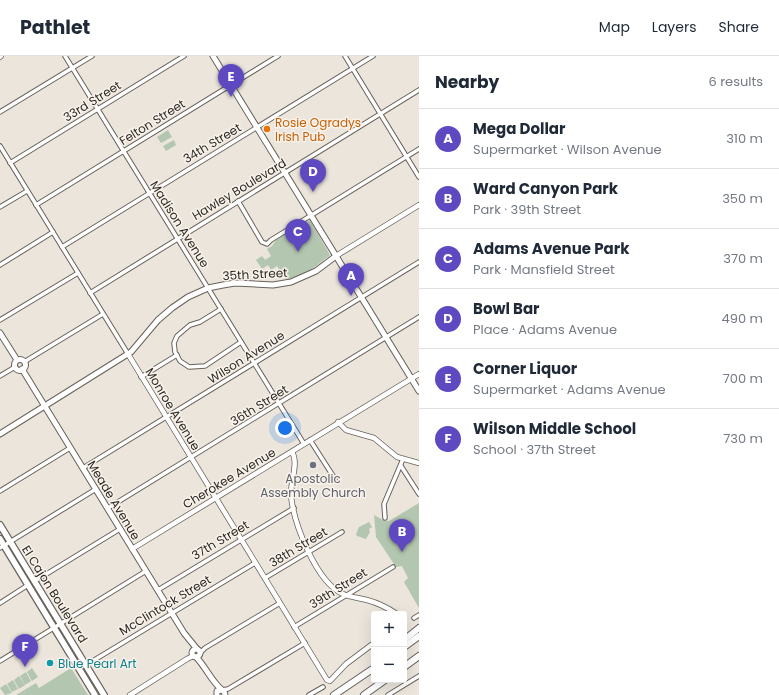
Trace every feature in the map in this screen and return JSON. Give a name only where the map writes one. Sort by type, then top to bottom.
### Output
[{"type":"highway","points":[[407,638],[419,628]]},
{"type":"highway","points":[[407,645],[419,636]]},
{"type":"highway","points":[[407,664],[418,657]]},
{"type":"highway","points":[[334,695],[371,670]]},
{"type":"highway","points":[[364,695],[381,683]]},
{"type":"main road","points":[[213,56],[419,390]]},
{"type":"main road","name":"35th Street","points":[[0,434],[128,354],[140,343],[158,320],[188,297],[208,288],[235,283],[273,285],[291,282],[316,271],[336,256]]},
{"type":"main road","points":[[0,333],[17,360],[15,367],[18,370],[22,369],[25,366],[24,362],[21,359],[17,360]]},
{"type":"main road","name":"Meade Avenue","points":[[22,369],[215,684],[225,693]]},
{"type":"main road","name":"El Cajon Boulevard","points":[[0,525],[104,695]]},
{"type":"main road","name":"El Cajon Boulevard","points":[[0,539],[2,546],[28,585],[95,695]]},
{"type":"main road","name":"Meade Avenue","points":[[215,684],[216,694],[225,693]]},
{"type":"street","name":"Madison Avenue","points":[[65,56],[304,444]]},
{"type":"street","points":[[0,112],[92,56]]},
{"type":"street","name":"33rd Street","points":[[10,163],[184,56]]},
{"type":"street","name":"Felton Street","points":[[36,205],[278,56]]},
{"type":"street","points":[[345,56],[419,177]]},
{"type":"street","name":"34th Street","points":[[62,247],[373,56]]},
{"type":"street","name":"Hawley Boulevard","points":[[90,293],[419,90]]},
{"type":"street","name":"Monroe Avenue","points":[[1,148],[329,682],[354,656],[371,645]]},
{"type":"street","points":[[238,201],[262,242],[267,244],[271,240],[419,149]]},
{"type":"street","points":[[0,207],[27,191]]},
{"type":"street","name":"35th Street","points":[[336,256],[419,205]]},
{"type":"street","points":[[0,264],[53,232]]},
{"type":"street","name":"Wilson Avenue","points":[[83,468],[419,262]]},
{"type":"street","points":[[0,320],[78,273]]},
{"type":"street","points":[[221,310],[182,330],[174,343],[177,356],[185,366],[197,368],[205,366],[241,342]]},
{"type":"street","points":[[24,362],[103,314]]},
{"type":"street","name":"36th Street","points":[[108,508],[191,459],[419,317]]},
{"type":"street","points":[[141,377],[177,356]]},
{"type":"street","points":[[0,376],[15,367]]},
{"type":"street","name":"Cherokee Avenue","points":[[132,549],[419,374]]},
{"type":"street","points":[[338,422],[346,430],[365,434],[374,438],[403,460],[419,463]]},
{"type":"street","points":[[310,440],[335,479]]},
{"type":"street","points":[[0,491],[70,448]]},
{"type":"street","points":[[292,452],[296,462],[291,486],[294,508],[300,530],[309,552],[323,576],[333,587],[347,595],[374,602],[391,611]]},
{"type":"street","points":[[385,518],[384,504],[403,460]]},
{"type":"street","points":[[401,466],[419,494]]},
{"type":"street","points":[[2,546],[96,489]]},
{"type":"street","name":"37th Street","points":[[158,590],[294,508]]},
{"type":"street","points":[[35,582],[120,529]]},
{"type":"street","name":"38th Street","points":[[265,578],[342,532]]},
{"type":"street","name":"McClintock Street","points":[[86,665],[256,563]]},
{"type":"street","name":"39th Street","points":[[294,627],[392,566]]},
{"type":"street","points":[[0,661],[146,571]]},
{"type":"street","points":[[0,603],[28,585]]},
{"type":"street","points":[[130,695],[187,658],[280,603]]},
{"type":"street","points":[[414,618],[419,615]]},
{"type":"street","points":[[225,693],[305,643]]},
{"type":"street","points":[[388,695],[419,676]]},
{"type":"street","points":[[309,695],[323,687]]},
{"type":"green space","points":[[168,130],[172,137],[161,143],[157,137]]},
{"type":"green space","points":[[174,140],[176,145],[166,151],[163,146]]},
{"type":"green space","points":[[310,220],[330,255],[304,274],[286,279],[277,266],[271,270],[268,265],[262,269],[256,260],[262,256],[265,260],[271,256],[267,249],[272,246],[276,240]]},
{"type":"green space","points":[[419,503],[419,608],[404,582],[408,578],[402,566],[396,567],[376,537],[374,515],[383,520],[389,521]]},
{"type":"green space","points":[[369,522],[372,527],[369,529],[370,532],[366,539],[357,536],[356,534],[359,527]]},
{"type":"green space","points":[[32,668],[38,677],[32,681],[27,672]]},
{"type":"green space","points":[[71,668],[88,695],[16,695],[36,683],[39,688]]},
{"type":"green space","points":[[26,672],[31,681],[25,685],[20,676]]},
{"type":"green space","points":[[19,676],[25,685],[19,689],[14,680]]},
{"type":"green space","points":[[13,680],[18,689],[12,692],[7,684]]},
{"type":"green space","points":[[6,684],[12,693],[5,695],[0,688]]},
{"type":"place","name":"Corner Liquor","points":[[231,97]]},
{"type":"place","name":"Rosie Ogradys Irish Pub","points":[[267,129]]},
{"type":"place","name":"Bowl Bar","points":[[313,192]]},
{"type":"place","name":"Adams Avenue Park","points":[[298,252]]},
{"type":"place","name":"Mega Dollar","points":[[351,296]]},
{"type":"place","name":"Apostolic Assembly Church","points":[[313,465]]},
{"type":"place","name":"Ward Canyon Park","points":[[402,552]]},
{"type":"place","name":"Blue Pearl Art","points":[[50,663]]},
{"type":"place","name":"Wilson Middle School","points":[[25,667]]}]
